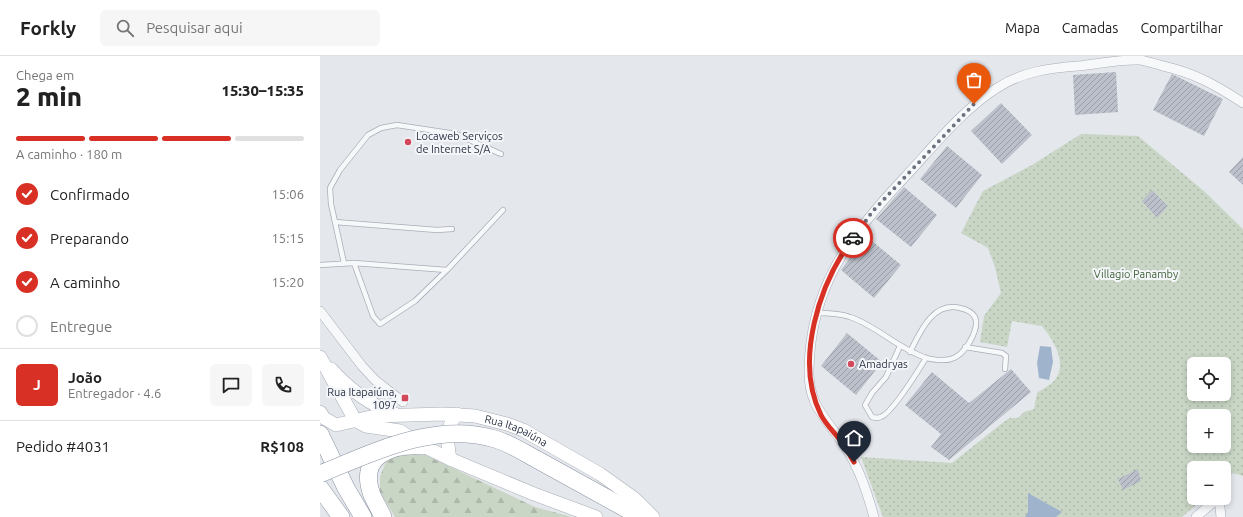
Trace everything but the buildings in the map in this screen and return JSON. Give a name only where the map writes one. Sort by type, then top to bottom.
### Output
[{"type":"highway","points":[[320,474],[395,445],[451,433],[483,436],[496,439],[536,459],[641,517]]},
{"type":"highway","points":[[320,434],[346,488],[363,517]]},
{"type":"highway","points":[[383,517],[372,494],[369,483],[370,470],[373,461],[382,452],[399,446],[424,446]]},
{"type":"highway","points":[[320,488],[341,517]]},
{"type":"main road","points":[[320,356],[355,420],[366,426],[400,431],[424,446],[450,459],[534,494],[596,517]]},
{"type":"main road","points":[[320,356],[340,380],[357,394],[382,408],[402,416]]},
{"type":"main road","points":[[322,415],[339,420],[342,419],[348,408]]},
{"type":"main road","points":[[450,459],[447,437],[448,429],[457,414]]},
{"type":"main road","name":"Rua Itapaiúna","points":[[322,415],[336,425],[374,416],[457,414],[475,416],[507,424],[523,430],[600,474],[635,500],[653,517]]},
{"type":"street","points":[[874,517],[862,478],[844,445],[821,416],[812,395],[809,372],[809,359],[816,313],[826,285],[841,255],[873,211],[974,104],[999,87],[1018,77],[1046,68],[1140,60],[1186,71],[1217,85],[1243,103]]},
{"type":"street","points":[[320,310],[362,366],[375,380],[403,402]]},
{"type":"street","points":[[1196,517],[1210,505]]},
{"type":"street","points":[[1219,505],[1221,517]]},
{"type":"lane","points":[[344,263],[334,222],[330,196],[334,180],[368,135],[381,128],[397,126],[456,134],[501,154]]},
{"type":"lane","points":[[354,263],[373,316],[380,324],[415,301],[447,270],[503,210]]},
{"type":"lane","points":[[334,222],[436,230],[452,229]]},
{"type":"lane","points":[[320,266],[354,263],[447,270]]},
{"type":"lane","points":[[816,313],[850,317],[865,323],[910,352],[926,358],[952,359],[960,354],[975,331],[976,323],[974,316],[967,310],[947,307],[931,316],[921,330],[910,352]]},
{"type":"lane","points":[[900,346],[886,377],[872,393],[865,405],[872,417],[881,417],[887,412],[907,387],[926,358]]},
{"type":"lane","points":[[965,347],[1002,353],[1006,356],[1005,369]]},
{"type":"green space","name":"Villagio Panamby","points":[[1081,134],[1138,136],[1205,192],[1243,229],[1243,476],[1233,473],[1231,475],[1231,461],[1187,461],[1187,505],[1196,505],[1182,517],[883,517],[861,457],[952,463],[1005,421],[1010,418],[1018,418],[1024,412],[1034,409],[1037,393],[1053,382],[1059,373],[1060,359],[1058,352],[1042,326],[1012,321],[1007,347],[980,342],[984,316],[1001,293],[995,267],[988,248],[961,233],[983,191],[1032,165]]},
{"type":"green space","points":[[398,453],[421,453],[535,507],[572,517],[395,517],[380,492],[380,477],[386,461]]},
{"type":"water","points":[[1040,346],[1051,347],[1053,362],[1049,380],[1039,378],[1037,363]]},
{"type":"water","points":[[1028,493],[1062,512],[1056,517],[1025,517],[1028,512]]},
{"type":"way so far","points":[[853,238],[873,211],[974,104]]},
{"type":"place","name":"Locaweb Serviços de Internet S/A","points":[[408,142]]},
{"type":"place","name":"Amadryas","points":[[851,364]]},
{"type":"place","name":"Rua Itapaiúna, 1097","points":[[405,398]]},
{"type":"route","points":[[853,238],[841,255],[826,285],[816,313],[810,353],[809,372],[812,395],[821,416],[844,445],[854,462]]}]
